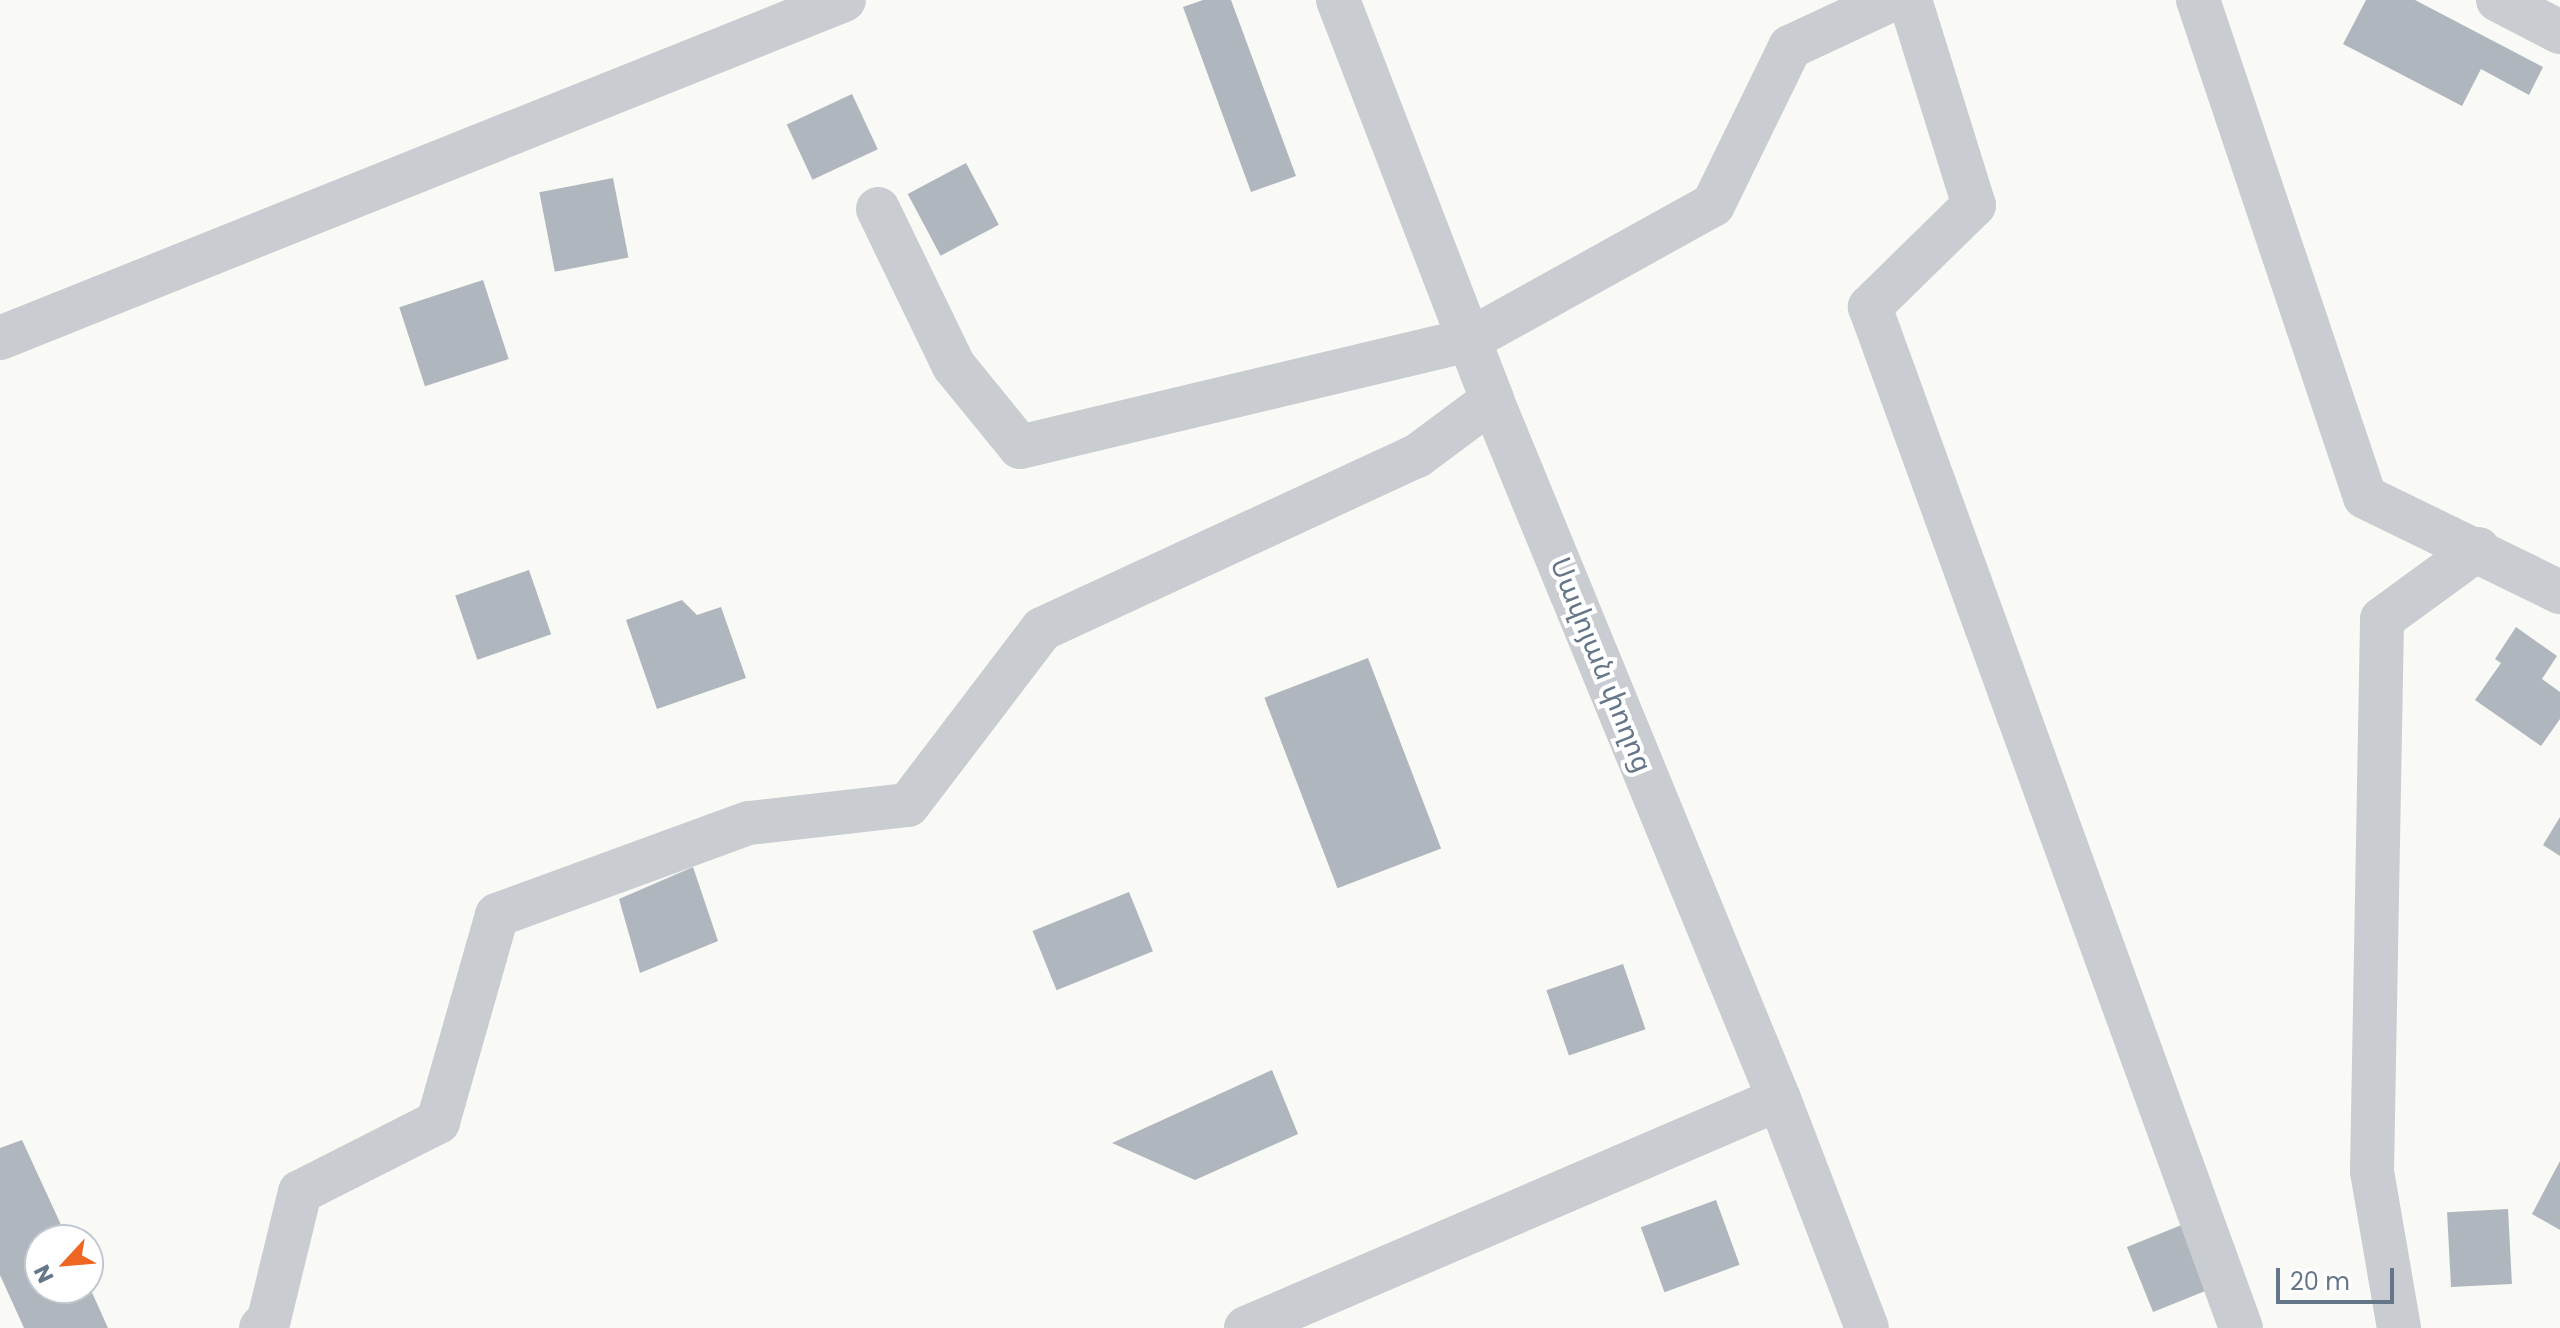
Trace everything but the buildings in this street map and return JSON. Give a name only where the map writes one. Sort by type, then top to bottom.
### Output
[{"type":"street","points":[[0,338],[844,0]]},
{"type":"street","name":"Սավոյան փողոց","points":[[1338,0],[1492,400],[1779,1099],[1867,1328]]},
{"type":"street","points":[[878,209],[954,366],[1020,447],[1469,340],[1713,205],[1790,47],[1891,0]]},
{"type":"street","points":[[1910,0],[1974,205],[1870,307],[2241,1328]]},
{"type":"street","points":[[2198,0],[2365,497],[2478,549],[2560,592]]},
{"type":"street","points":[[2498,0],[2560,32]]},
{"type":"street","points":[[261,1328],[269,1319],[300,1192],[438,1122],[497,915],[749,823],[908,805],[1042,629],[1417,456],[1492,400]]},
{"type":"street","points":[[2399,1328],[2372,1172],[2382,619],[2478,549]]},
{"type":"street","points":[[1246,1328],[1779,1099]]}]
